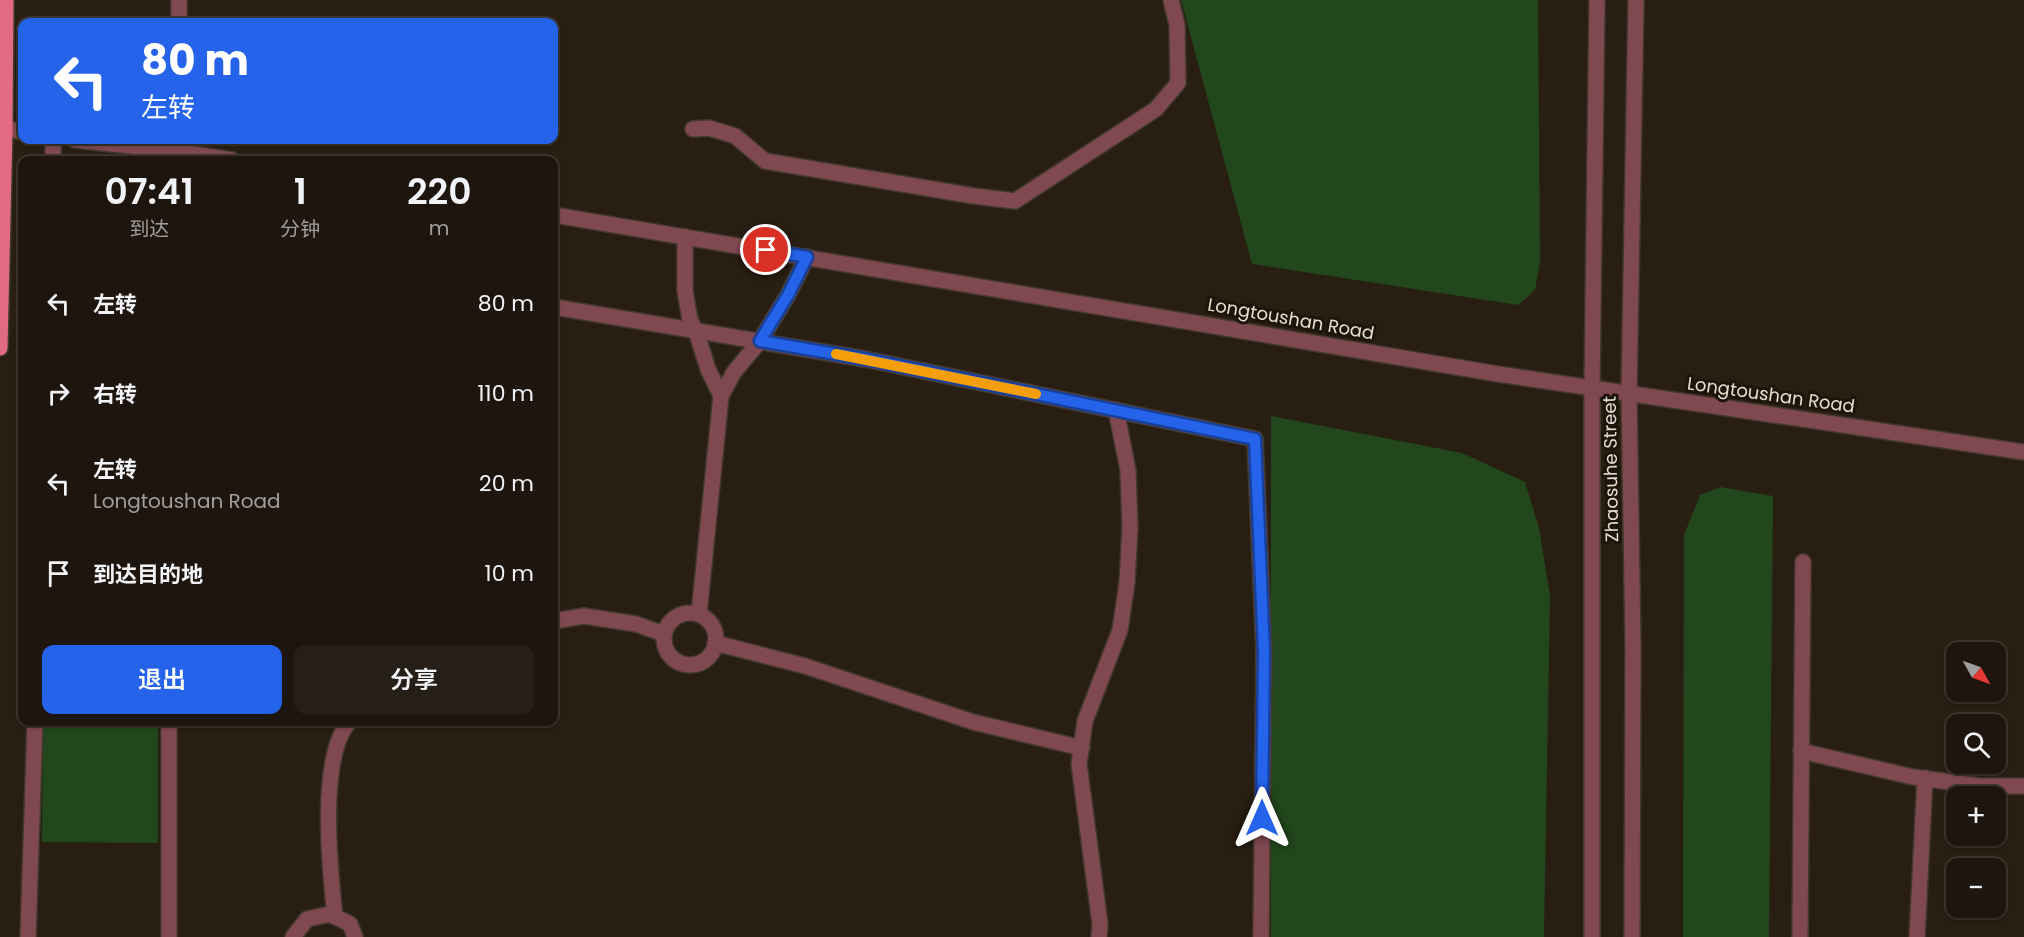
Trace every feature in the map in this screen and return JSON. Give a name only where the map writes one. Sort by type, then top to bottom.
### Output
[{"type":"main road","points":[[0,348],[6,0]]},
{"type":"street","points":[[179,0],[179,18]]},
{"type":"street","points":[[693,129],[709,128],[735,136],[765,161],[1014,201],[1156,110],[1178,83],[1177,25],[1171,0]]},
{"type":"street","name":"Zhaosuhe Street","points":[[1592,937],[1592,388],[1597,0]]},
{"type":"street","name":"Zhaosuhe Street","points":[[1632,937],[1633,647],[1629,393],[1636,0]]},
{"type":"street","points":[[5,128],[18,131]]},
{"type":"street","points":[[150,144],[169,145],[215,156]]},
{"type":"street","name":"Longtoushan Road","points":[[558,216],[1592,388],[2024,452]]},
{"type":"street","points":[[685,237],[685,291],[690,320],[696,331],[708,369],[721,396]]},
{"type":"street","points":[[699,614],[721,396],[734,372],[760,341],[788,295],[807,257]]},
{"type":"street","points":[[558,308],[865,359],[1255,439],[1264,651],[1261,937]]},
{"type":"street","points":[[1099,937],[1100,924],[1079,764],[1085,721],[1120,630],[1127,583],[1130,527],[1128,470],[1116,410]]},
{"type":"street","points":[[1800,937],[1803,562]]},
{"type":"street","points":[[684,614],[699,614],[711,623],[716,637],[713,652],[703,662],[688,666],[674,660],[665,649],[664,634],[671,621],[684,614]]},
{"type":"street","points":[[558,620],[584,616],[636,624],[664,634]]},
{"type":"street","points":[[715,643],[805,666],[973,722],[1082,748]]},
{"type":"street","points":[[28,937],[35,726]]},
{"type":"street","points":[[169,726],[169,937]]},
{"type":"street","points":[[335,916],[328,857],[331,762],[346,726]]},
{"type":"street","points":[[1801,751],[1925,778],[1980,786],[2024,786]]},
{"type":"street","points":[[1917,937],[1925,778]]},
{"type":"street","points":[[293,937],[307,919],[330,914],[350,924],[356,937]]},
{"type":"green space","points":[[1181,0],[1538,0],[1540,261],[1535,290],[1518,305],[1252,264]]},
{"type":"green space","points":[[1271,416],[1462,453],[1525,482],[1539,528],[1550,596],[1544,937],[1271,937]]},
{"type":"green space","points":[[1720,487],[1773,496],[1769,937],[1683,937],[1684,535],[1700,495]]},
{"type":"green space","points":[[43,726],[158,726],[158,843],[42,842]]},
{"type":"slow traffic","points":[[836,354],[1036,394]]},
{"type":"route","points":[[766,250],[807,257],[788,295],[760,341],[865,359],[1255,439],[1264,651],[1262,818]]}]
